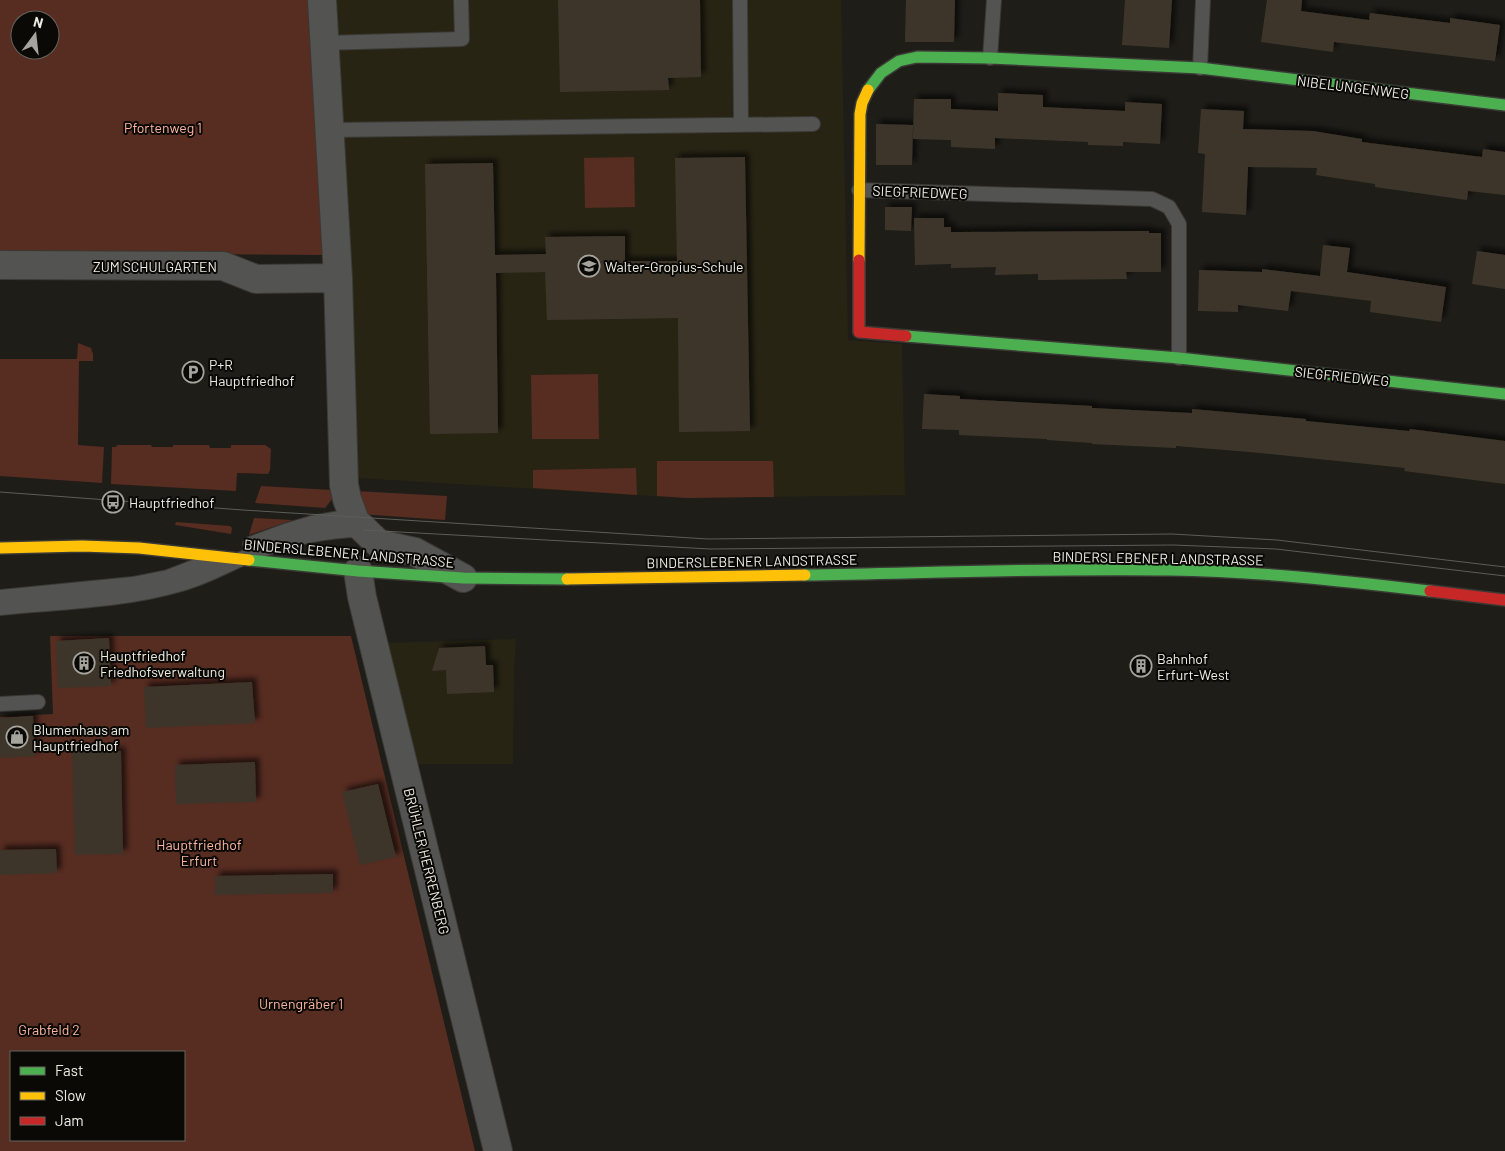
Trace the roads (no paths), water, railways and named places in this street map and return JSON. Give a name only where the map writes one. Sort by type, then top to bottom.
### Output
[{"type":"street","points":[[322,0],[338,278],[344,484],[358,523],[379,544],[415,552],[463,578]]},
{"type":"street","name":"NIBELUNGENWEG","points":[[859,190],[860,114],[868,89],[881,73],[899,62],[917,57],[990,58],[1200,68],[1505,105]]},
{"type":"street","name":"SIEGFRIEDWEG","points":[[859,190],[859,332],[1179,358],[1505,394]]},
{"type":"street","name":"ZUM SCHULGARTEN","points":[[0,265],[223,266],[256,279],[338,278]]},
{"type":"street","name":"BINDERSLEBENER LANDSTRASSE","points":[[0,548],[82,546],[139,548],[358,571],[463,578],[580,579],[1052,570],[1170,570],[1305,577],[1505,600]]},
{"type":"street","name":"BRÜHLER HERRENBERG","points":[[358,571],[362,597],[498,1151]]},
{"type":"lane","points":[[324,43],[462,39],[461,0]]},
{"type":"lane","points":[[740,0],[741,125]]},
{"type":"lane","points":[[990,58],[994,0]]},
{"type":"lane","points":[[1200,68],[1203,0]]},
{"type":"lane","points":[[330,130],[813,124]]},
{"type":"lane","name":"SIEGFRIEDWEG","points":[[859,190],[1152,199],[1169,207],[1179,224],[1179,358]]},
{"type":"lane","points":[[0,597],[133,584],[168,577],[285,530],[312,523],[358,523]]},
{"type":"lane","points":[[0,608],[134,595],[182,584],[286,541],[339,530],[358,523]]},
{"type":"lane","points":[[0,704],[38,702]]},
{"type":"tram line","points":[[0,492],[243,510],[708,539],[1172,534],[1277,540],[1505,567]]},
{"type":"tram line","points":[[363,530],[710,549],[1173,545],[1276,549],[1505,576]]},
{"type":"place","name":"Walter-Gropius-Schule","points":[[589,266]]},
{"type":"place","name":"P+R Hauptfriedhof","points":[[193,372]]},
{"type":"place","name":"Hauptfriedhof","points":[[113,502]]},
{"type":"place","name":"Hauptfriedhof Friedhofsverwaltung","points":[[84,663]]},
{"type":"place","name":"Bahnhof Erfurt-West","points":[[1141,666]]},
{"type":"place","name":"Blumenhaus am Hauptfriedhof","points":[[17,737]]},
{"type":"park label","name":"Pfortenweg 1","points":[[163,127]]},
{"type":"park label","name":"Hauptfriedhof Erfurt","points":[[199,852]]},
{"type":"park label","name":"Urnengräber 1","points":[[301,1003]]},
{"type":"park label","name":"Grabfeld 2","points":[[49,1029]]}]
